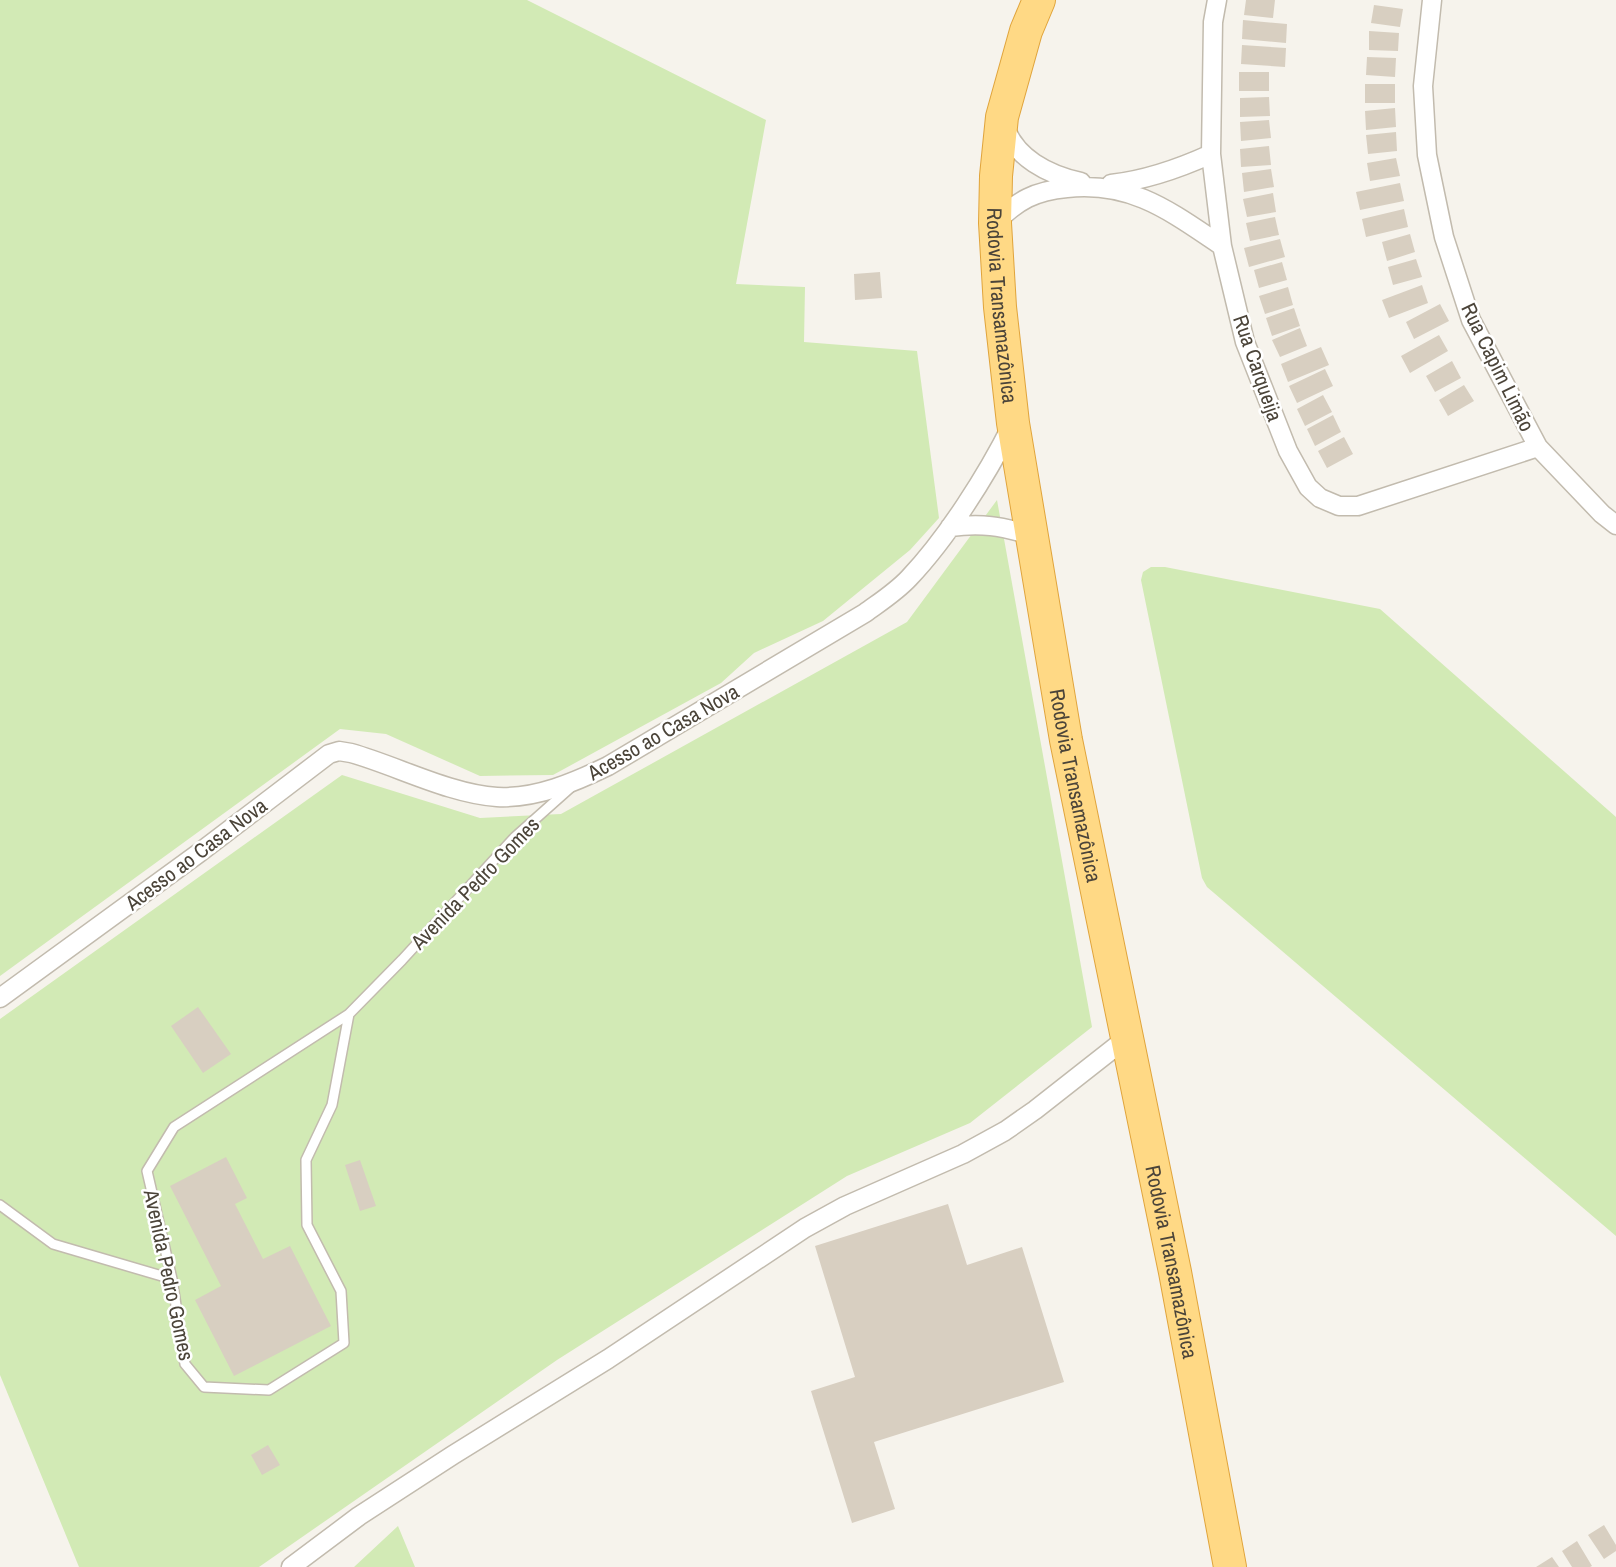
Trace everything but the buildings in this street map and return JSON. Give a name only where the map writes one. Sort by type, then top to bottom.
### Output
[{"type":"highway","name":"Rodovia Transamazônica","points":[[1038,0],[1022,42],[1002,117],[996,177],[995,223],[1000,307],[1013,423],[1066,740],[1175,1272],[1230,1567]]},
{"type":"street","name":"Rua Carqueija","points":[[1217,0],[1213,22],[1211,154],[1222,246],[1245,342],[1299,473],[1308,488],[1320,498],[1339,506],[1358,506],[1538,447]]},
{"type":"street","name":"Rua Capim Limão","points":[[1432,0],[1423,86],[1427,155],[1444,237],[1471,320],[1538,447],[1602,514],[1616,525]]},
{"type":"street","points":[[1002,117],[1015,146],[1026,157],[1050,173],[1128,193],[1158,206],[1222,246]]},
{"type":"street","points":[[995,223],[1012,206],[1032,195],[1048,190],[1097,186],[1151,177],[1211,154]]},
{"type":"street","name":"Acesso ao Casa Nova","points":[[0,998],[199,853],[329,754],[339,751],[351,753],[473,793],[499,797],[530,794],[578,780],[608,766],[865,613],[908,579],[950,527],[1002,445],[1013,423]]},
{"type":"street","points":[[950,527],[978,524],[1006,527],[1031,535]]},
{"type":"street","points":[[291,1567],[359,1516],[609,1359],[805,1228],[845,1206],[963,1154],[1005,1131],[1128,1037]]},
{"type":"lane","name":"Avenida Pedro Gomes","points":[[348,1014],[332,1105],[306,1160],[307,1225],[341,1291],[344,1343],[269,1390],[204,1387],[185,1364],[172,1279],[147,1171],[174,1127],[348,1014],[402,960],[515,837],[578,780]]},
{"type":"lane","points":[[0,1205],[53,1244],[172,1279]]},
{"type":"green space","points":[[0,0],[527,0],[766,120],[736,284],[805,287],[804,342],[917,351],[939,518],[910,550],[823,621],[754,653],[721,683],[553,775],[480,776],[386,734],[340,729],[0,976]]},
{"type":"green space","points":[[997,500],[1092,1027],[970,1123],[847,1176],[557,1360],[259,1567],[79,1567],[0,1375],[0,1019],[342,775],[480,818],[561,814],[907,622]]},
{"type":"green space","points":[[1151,567],[1165,567],[1380,609],[1616,817],[1616,1236],[1207,887],[1202,878],[1141,580],[1143,572]]},
{"type":"green space","points":[[398,1526],[415,1567],[354,1567]]}]
